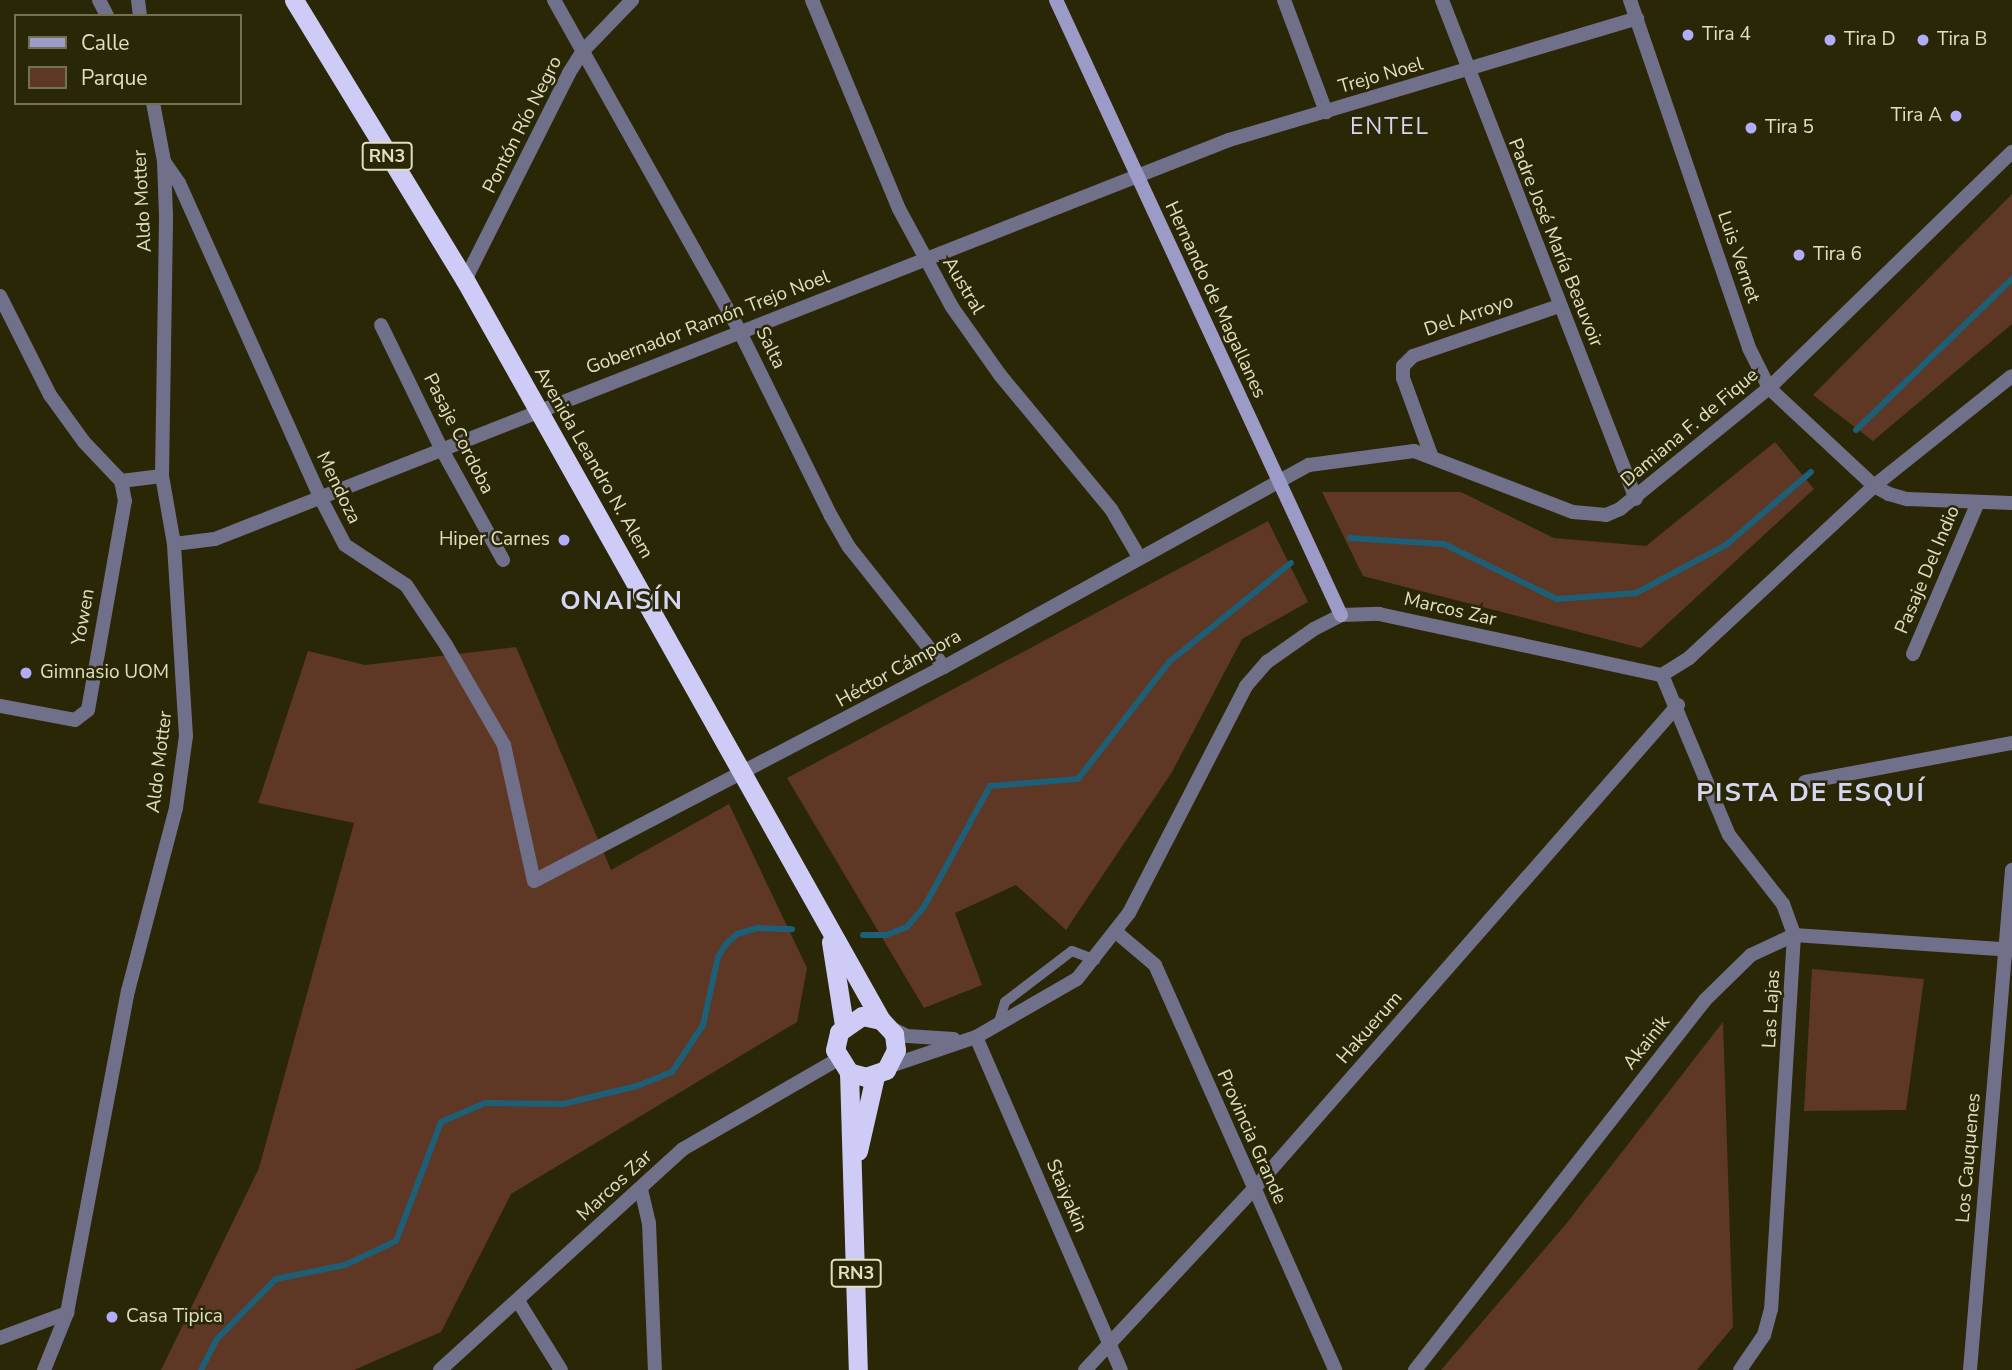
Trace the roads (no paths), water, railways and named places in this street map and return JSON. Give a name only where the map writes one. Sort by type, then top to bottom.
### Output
[{"type":"highway","name":"Avenida Leandro N. Alem","points":[[297,0],[311,30],[465,280],[826,924],[885,1024],[896,1050],[883,1071],[855,1177]]},
{"type":"highway","name":"Avenida Leandro N. Alem","points":[[826,924],[843,998],[844,1025],[836,1041],[843,1066],[855,1177],[858,1370]]},
{"type":"highway","points":[[844,1025],[862,1016],[885,1024]]},
{"type":"highway","points":[[843,1066],[883,1071]]},
{"type":"main road","name":"Hernando de Magallanes","points":[[1056,0],[1341,614]]},
{"type":"street","name":"Salta","points":[[554,0],[739,330],[849,547],[944,667]]},
{"type":"street","name":"Pontón Río Negro","points":[[465,280],[583,51],[632,0]]},
{"type":"street","name":"Austral","points":[[812,0],[925,258],[974,342],[1072,456],[1111,509],[1139,557]]},
{"type":"street","points":[[1284,0],[1326,112]]},
{"type":"street","name":"Padre José María Beauvoir","points":[[1441,0],[1466,71],[1636,499]]},
{"type":"street","name":"Luis Vernet","points":[[1630,0],[1749,348],[1769,388],[1874,486]]},
{"type":"street","name":"Trejo Noel","points":[[1138,179],[1229,140],[1637,18]]},
{"type":"street","name":"Aldo Motter","points":[[44,1370],[66,1313],[128,991],[176,808],[186,736],[174,544],[162,476],[164,161],[153,105]]},
{"type":"street","name":"Damiana F. de Fique","points":[[1277,481],[1324,462],[1414,451],[1431,454],[1573,512],[1606,515],[1636,499],[1769,388],[2012,152]]},
{"type":"street","name":"Mendoza","points":[[164,161],[179,183],[319,495],[345,545],[406,585],[446,645],[504,745],[534,881]]},
{"type":"street","name":"Gobernador Ramón Trejo Noel","points":[[174,544],[215,539],[319,495],[739,330],[1138,179]]},
{"type":"street","points":[[0,296],[50,395],[84,442],[121,481],[162,476]]},
{"type":"street","name":"Del Arroyo","points":[[1431,454],[1403,378],[1403,366],[1413,356],[1559,306]]},
{"type":"street","name":"Pasaje Cordoba","points":[[381,325],[441,448],[503,560]]},
{"type":"street","points":[[1662,676],[1689,658],[1761,594],[1874,486],[2012,376]]},
{"type":"street","name":"Yowen","points":[[0,706],[75,720],[88,710],[125,501],[121,481]]},
{"type":"street","name":"Héctor Cámpora","points":[[534,881],[744,774],[944,667],[1277,481]]},
{"type":"street","points":[[1874,486],[1907,499],[2012,503]]},
{"type":"street","name":"Pasaje Del Indio","points":[[1913,654],[1978,502]]},
{"type":"street","points":[[883,1071],[976,1037],[998,1026],[1056,995],[1095,960],[1116,932],[1183,816],[1246,686],[1267,662],[1341,614]]},
{"type":"street","name":"Marcos Zar","points":[[1341,614],[1378,614],[1662,676]]},
{"type":"street","name":"Las Lajas","points":[[1662,676],[1678,705],[1729,835],[1783,904],[1794,935],[1771,1309],[1764,1335],[1740,1370]]},
{"type":"street","name":"Hakuerum","points":[[1085,1370],[1254,1190],[1678,705]]},
{"type":"street","points":[[1805,782],[2012,743]]},
{"type":"street","name":"Los Cauquenes","points":[[1970,1370],[2009,950],[2012,870]]},
{"type":"street","name":"Provincia Grande","points":[[1116,932],[1155,965],[1335,1370]]},
{"type":"street","name":"Akainik","points":[[1415,1370],[1705,1000],[1751,955],[1794,935],[2009,950]]},
{"type":"street","points":[[885,1024],[932,1041],[976,1037]]},
{"type":"street","name":"Staiyakin","points":[[976,1037],[1121,1370]]},
{"type":"street","name":"Marcos Zar","points":[[440,1370],[640,1189],[713,1128],[843,1066]]},
{"type":"street","points":[[640,1189],[649,1223],[655,1370]]},
{"type":"street","points":[[518,1301],[561,1370]]},
{"type":"street","points":[[0,1338],[66,1313]]},
{"type":"lane","points":[[998,1026],[1005,1002],[1072,951],[1095,960]]},
{"type":"waterway","points":[[1856,430],[2012,279]]},
{"type":"waterway","points":[[1350,538],[1444,544],[1557,599],[1636,593],[1726,545],[1811,472]]},
{"type":"waterway","points":[[863,935],[886,935],[907,927],[924,907],[990,786],[1078,779],[1169,662],[1291,563]]},
{"type":"waterway","points":[[201,1370],[216,1340],[276,1279],[345,1265],[396,1241],[441,1122],[485,1103],[563,1104],[637,1086],[672,1072],[703,1025],[718,957],[726,944],[737,934],[758,928],[792,929]]},
{"type":"place","name":"Tira 4","points":[[1688,35]]},
{"type":"place","name":"Tira D","points":[[1830,40]]},
{"type":"place","name":"Tira B","points":[[1923,40]]},
{"type":"place","name":"Tira A","points":[[1956,116]]},
{"type":"place","name":"Tira 5","points":[[1751,128]]},
{"type":"place","name":"Tira 6","points":[[1799,255]]},
{"type":"place","name":"Hiper Carnes","points":[[564,540]]},
{"type":"place","name":"Gimnasio UOM","points":[[26,673]]},
{"type":"place","name":"Casa Tipica","points":[[112,1317]]},
{"type":"district","name":"ENTEL","points":[[1390,127]]},
{"type":"district","name":"ONAISÍN","points":[[622,601]]},
{"type":"district","name":"PISTA DE ESQUÍ","points":[[1811,793]]}]
